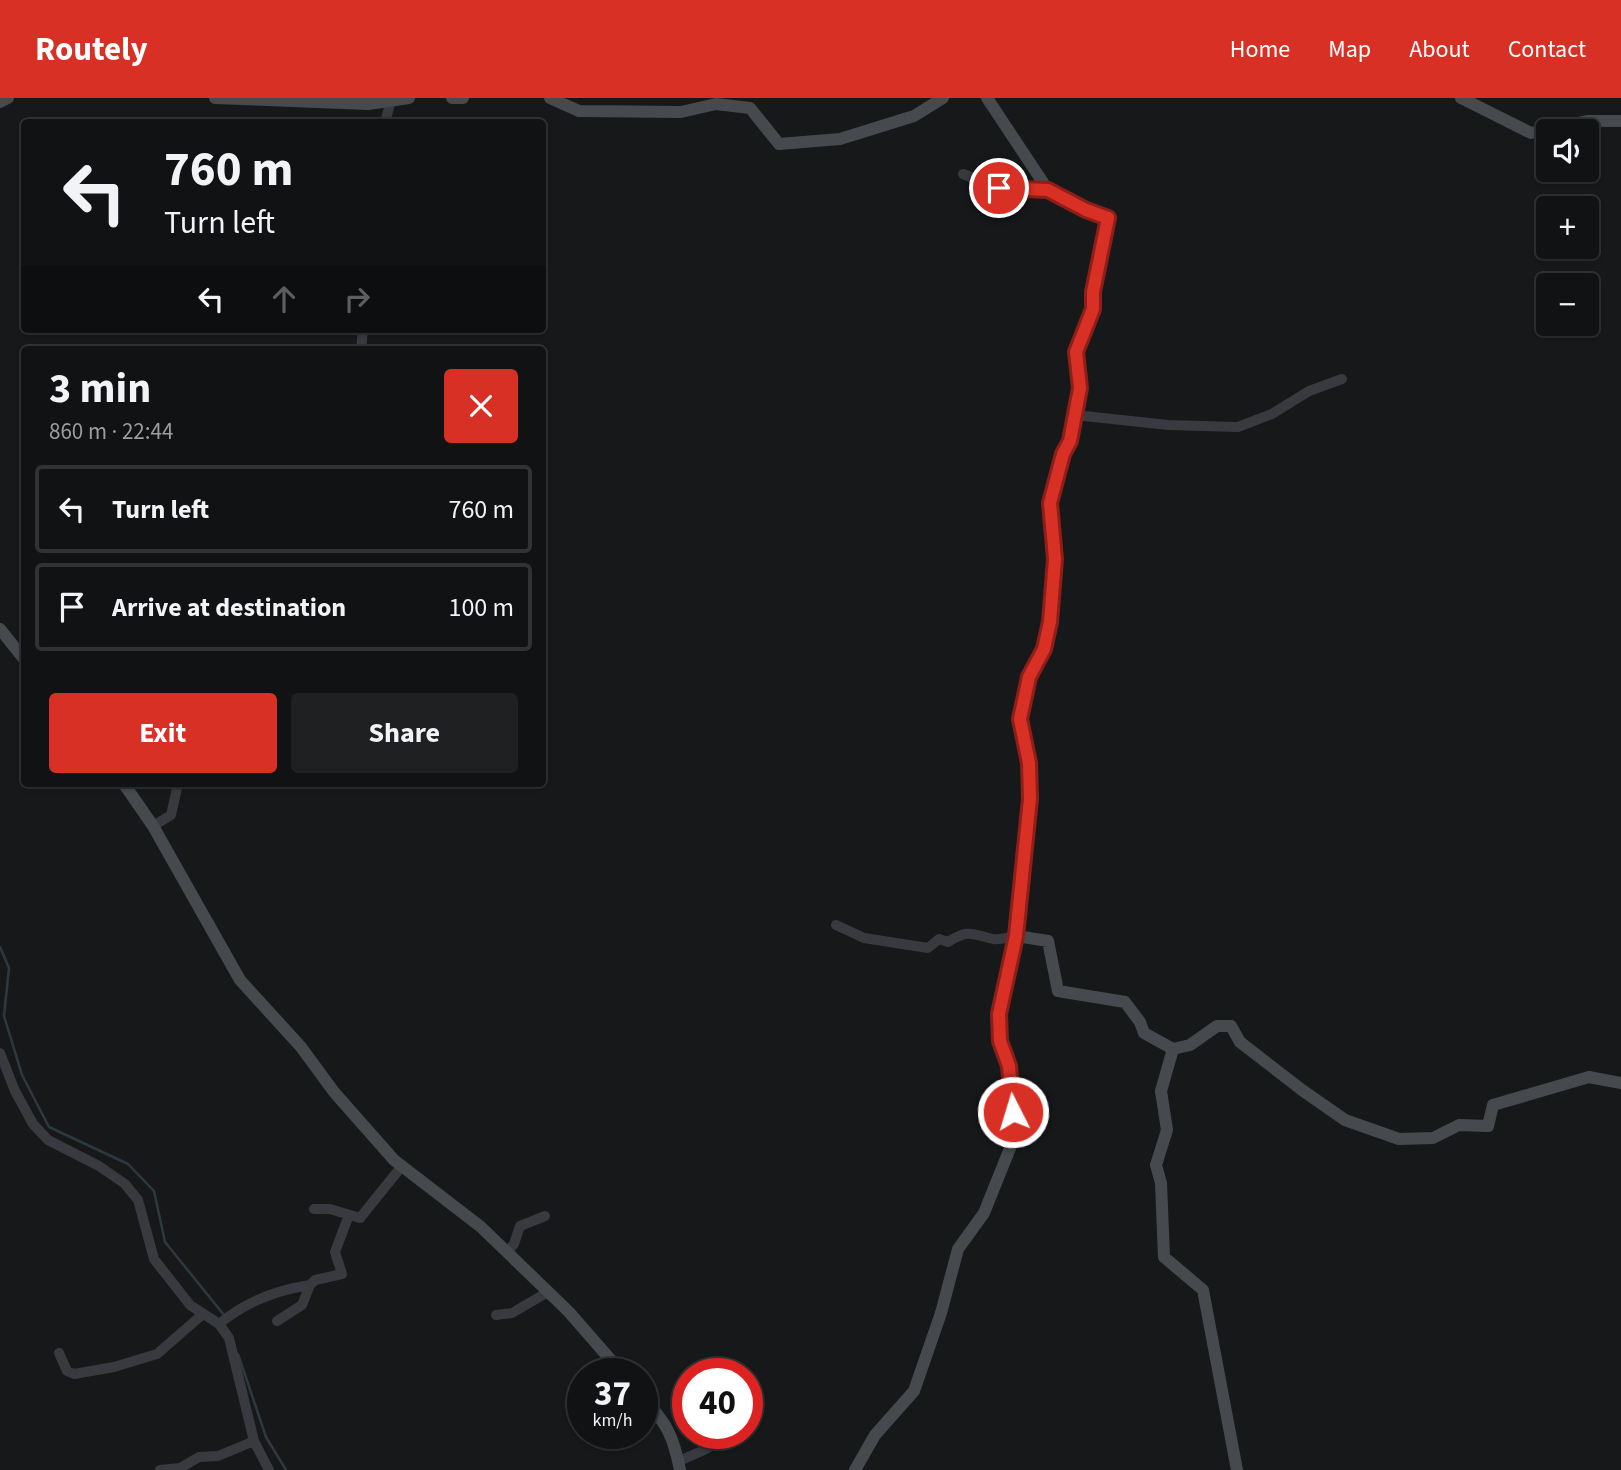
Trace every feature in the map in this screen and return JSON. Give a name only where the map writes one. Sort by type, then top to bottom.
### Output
[{"type":"street","points":[[0,102],[8,98]]},
{"type":"street","points":[[215,98],[369,104],[409,98]]},
{"type":"street","points":[[452,98],[463,98]]},
{"type":"street","points":[[550,98],[579,111],[591,112],[681,112],[716,104],[750,108],[779,144],[839,139],[914,117],[943,98]]},
{"type":"street","points":[[988,98],[1048,190]]},
{"type":"street","points":[[1461,98],[1531,133],[1587,121],[1621,121]]},
{"type":"street","points":[[386,119],[391,101]]},
{"type":"street","points":[[855,1470],[875,1435],[914,1391],[941,1313],[958,1249],[984,1213],[1015,1136],[1009,1066],[1000,1041],[999,1014],[1016,936],[1030,799],[1029,763],[1020,719],[1029,677],[1044,649],[1050,622],[1055,559],[1050,503],[1063,454],[1070,441],[1080,388],[1076,352],[1093,309],[1093,292],[1108,218],[1048,190],[999,188],[963,174]]},
{"type":"street","points":[[1075,415],[1168,425],[1238,427],[1272,414],[1309,391],[1342,379]]},
{"type":"street","points":[[0,629],[21,655]]},
{"type":"street","points":[[126,787],[153,826],[240,980],[302,1047],[343,1102],[402,1166],[481,1227],[507,1252],[569,1312],[609,1358]]},
{"type":"street","points":[[153,826],[171,815],[177,787]]},
{"type":"street","points":[[835,925],[864,938],[928,948],[939,939],[948,942],[960,934],[974,933],[996,940],[1016,936],[1048,941],[1058,991],[1125,1002],[1140,1022],[1144,1033],[1173,1049],[1190,1045],[1217,1026],[1231,1026],[1240,1042],[1345,1119],[1399,1139],[1433,1138],[1459,1125],[1488,1126],[1493,1105],[1589,1077],[1621,1083]]},
{"type":"street","points":[[1173,1049],[1161,1091],[1167,1130],[1156,1165],[1161,1183],[1164,1257],[1202,1290],[1237,1470]]},
{"type":"street","points":[[0,1054],[15,1091],[33,1124],[48,1140],[99,1166],[125,1184],[138,1200],[154,1259],[190,1305],[203,1314],[225,1320],[279,1290],[310,1285]]},
{"type":"street","points":[[314,1209],[330,1209],[360,1218],[402,1166]]},
{"type":"street","points":[[277,1321],[302,1305],[310,1285],[315,1280],[342,1274],[335,1252],[349,1215]]},
{"type":"street","points":[[507,1252],[514,1244],[520,1226],[545,1216]]},
{"type":"street","points":[[496,1315],[512,1313],[548,1292]]},
{"type":"street","points":[[59,1353],[67,1371],[74,1374],[114,1367],[156,1354],[203,1314]]},
{"type":"street","points":[[225,1320],[254,1441],[269,1470]]},
{"type":"street","points":[[658,1414],[675,1443],[680,1465],[706,1449]]},
{"type":"street","points":[[160,1470],[180,1468],[199,1457],[218,1456],[254,1441]]},
{"type":"waterway","points":[[0,947],[9,968],[4,1016],[22,1075],[49,1127],[128,1164],[154,1191],[165,1242],[224,1315]]},
{"type":"waterway","points":[[238,1354],[266,1437],[286,1470]]},
{"type":"route","points":[[999,188],[1048,190],[1108,218],[1093,292],[1093,309],[1076,352],[1080,388],[1070,441],[1063,454],[1050,503],[1055,559],[1050,622],[1044,649],[1029,677],[1020,719],[1029,763],[1030,799],[1016,936],[999,1014],[1000,1041],[1009,1066],[1013,1112]]}]
